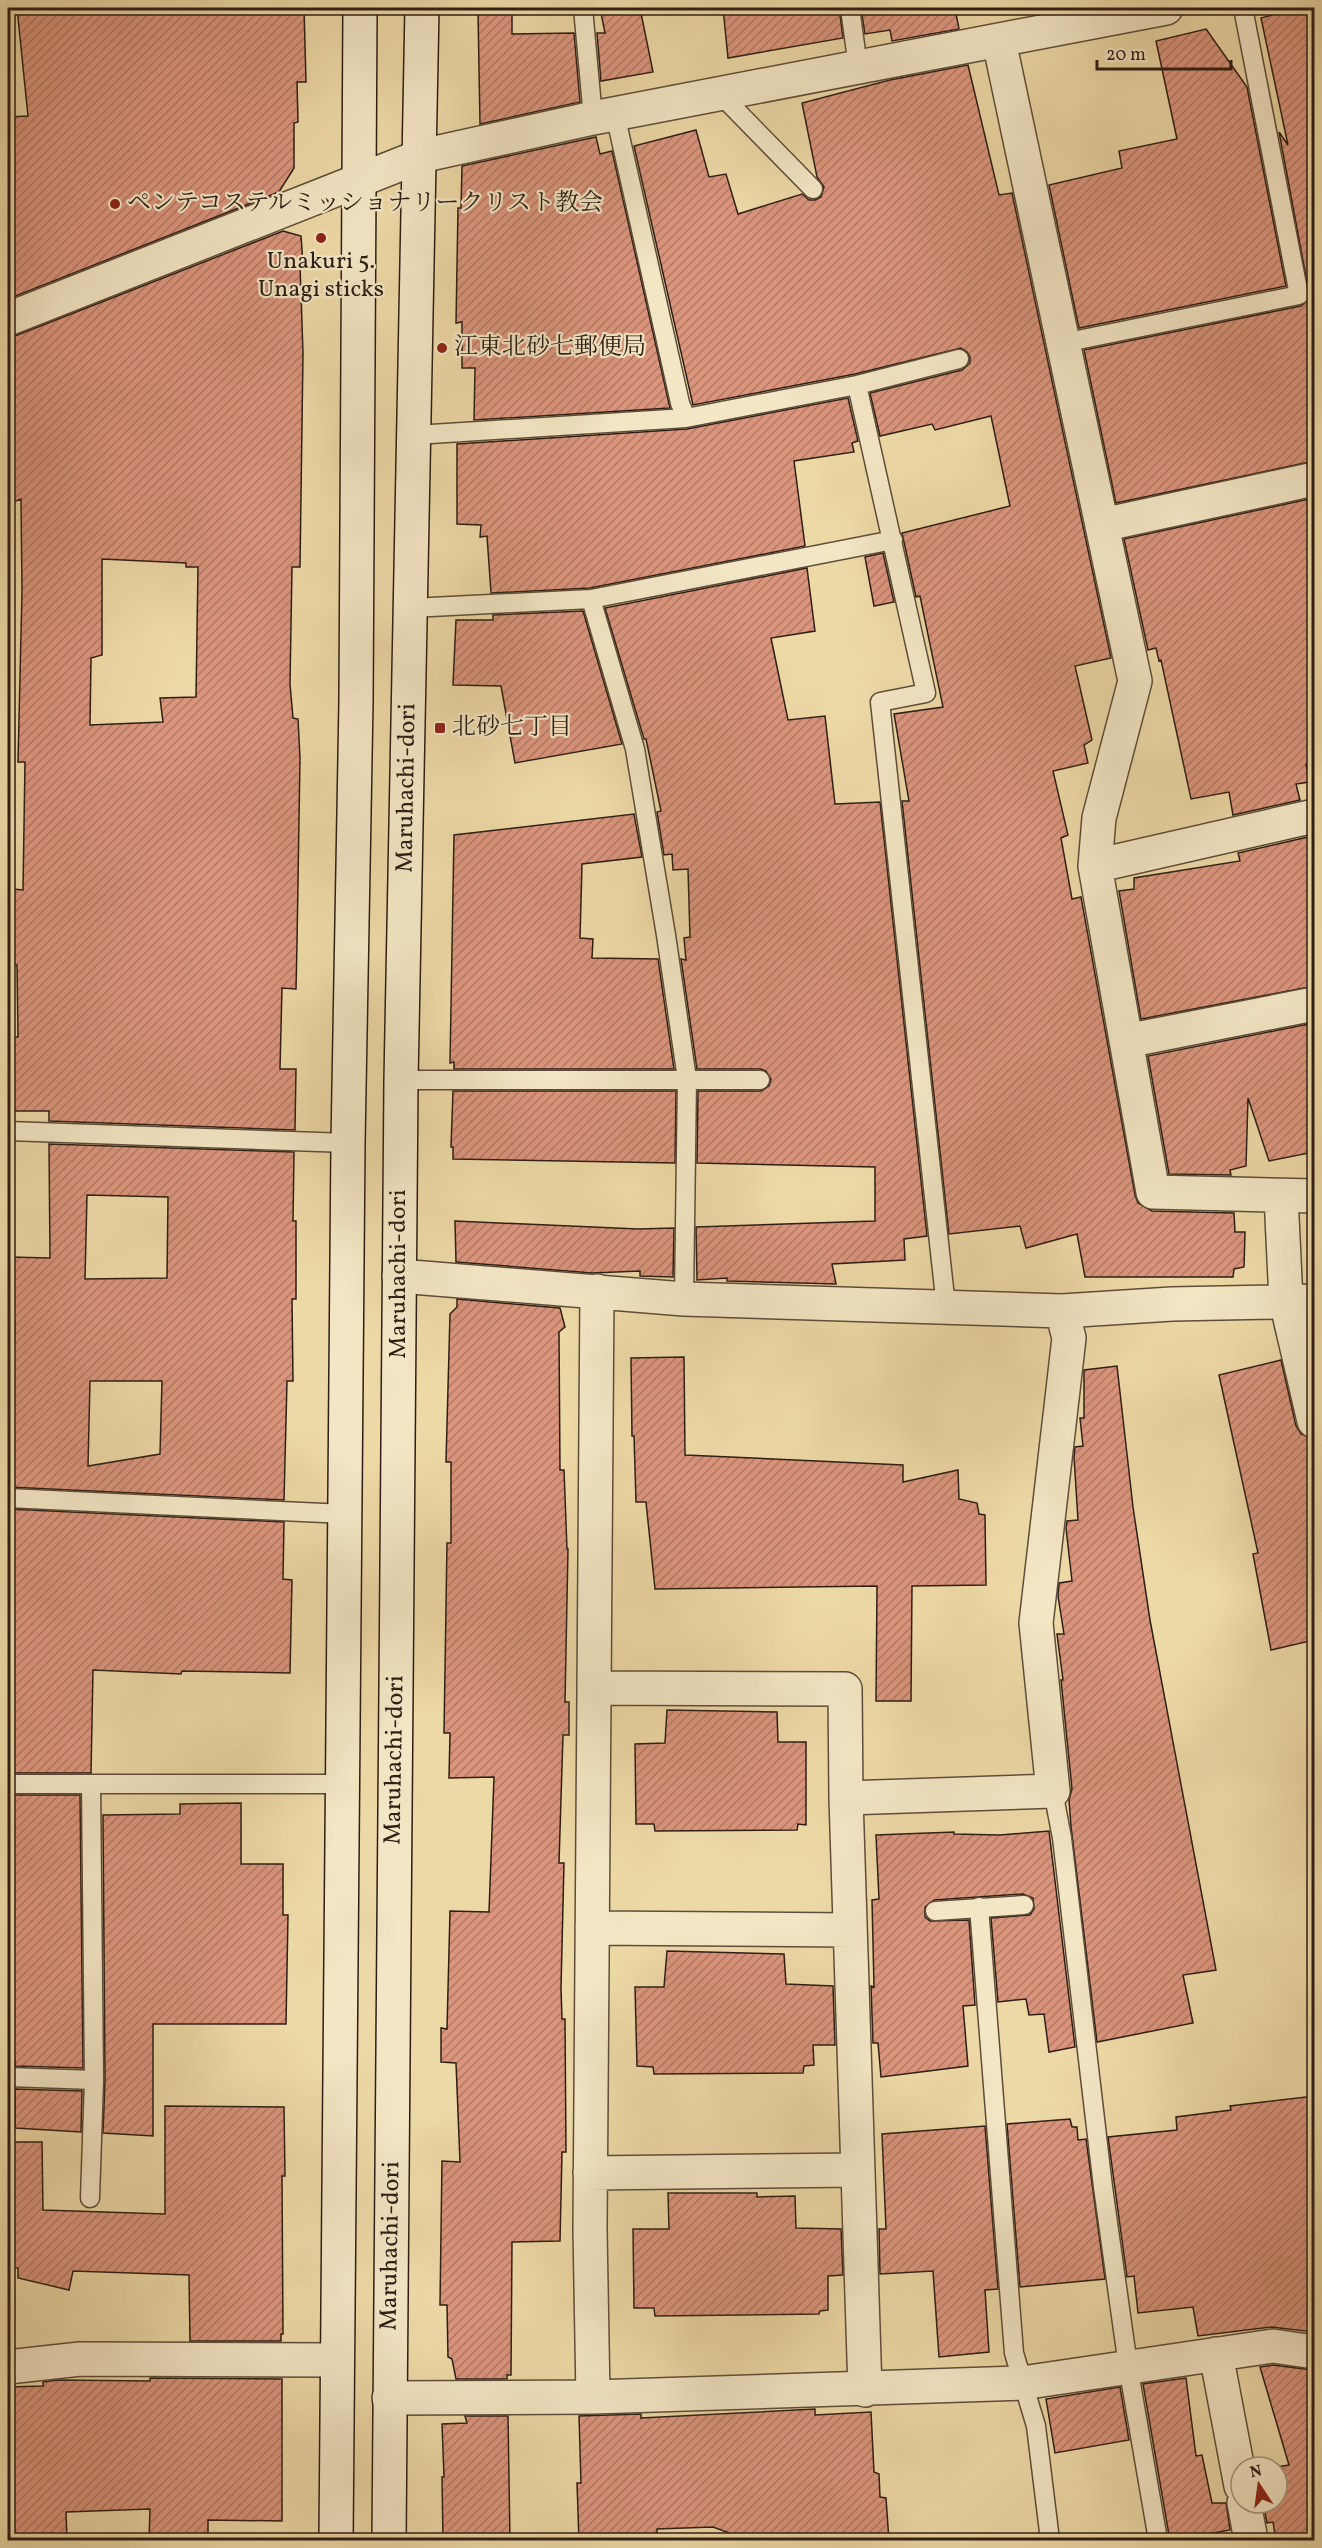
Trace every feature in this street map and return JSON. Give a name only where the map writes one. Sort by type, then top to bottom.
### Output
[{"type":"street","points":[[336,2541],[348,1143],[356,702],[360,8]]},
{"type":"street","name":"Maruhachi-dori","points":[[388,2541],[401,1080],[421,156],[422,8]]},
{"type":"street","points":[[8,319],[421,156],[604,116],[999,41],[1068,16],[1166,8]]},
{"type":"street","points":[[999,41],[1135,681],[1099,818],[1095,866],[1153,1191],[1314,1196]]},
{"type":"street","points":[[1102,525],[1314,479]]},
{"type":"street","points":[[1095,866],[1314,816]]},
{"type":"street","points":[[1126,1041],[1314,1005]]},
{"type":"street","points":[[1281,1196],[1300,1301],[1314,1421]]},
{"type":"street","points":[[399,1276],[684,1299],[1062,1311],[1300,1301]]},
{"type":"street","points":[[593,2397],[590,2173],[597,1291]]},
{"type":"street","points":[[846,1798],[1053,1791],[1036,1623],[1069,1338],[1062,1311]]},
{"type":"street","points":[[594,1688],[845,1689],[846,1798],[865,2390]]},
{"type":"street","points":[[592,1928],[850,1930]]},
{"type":"street","points":[[590,2173],[858,2170]]},
{"type":"street","points":[[389,2398],[593,2397],[865,2390],[1022,2383],[1273,2346],[1314,2352]]},
{"type":"street","points":[[1216,2354],[1235,2455]]},
{"type":"street","points":[[8,2367],[80,2359],[337,2360]]},
{"type":"street","points":[[1246,2515],[1251,2541]]},
{"type":"lane","points":[[583,8],[604,116],[680,403],[686,418]]},
{"type":"lane","points":[[850,8],[858,67]]},
{"type":"lane","points":[[1063,343],[1299,295],[1243,8]]},
{"type":"lane","points":[[721,95],[813,189]]},
{"type":"lane","points":[[414,435],[686,418],[857,385],[958,359]]},
{"type":"lane","points":[[857,385],[926,693],[880,702],[946,1307]]},
{"type":"lane","points":[[411,608],[591,599],[893,540]]},
{"type":"lane","points":[[591,599],[635,749],[687,1079],[684,1299]]},
{"type":"lane","points":[[401,1080],[759,1080]]},
{"type":"lane","points":[[8,1131],[348,1143]]},
{"type":"lane","points":[[8,1498],[345,1514]]},
{"type":"lane","points":[[8,1784],[343,1784]]},
{"type":"lane","points":[[90,2198],[94,2080],[91,1784]]},
{"type":"lane","points":[[1053,1791],[1062,1838],[1103,2187],[1128,2366],[1158,2541]]},
{"type":"lane","points":[[935,1911],[1024,1905]]},
{"type":"lane","points":[[979,1907],[1014,2353],[1036,2426],[1050,2541]]},
{"type":"lane","points":[[8,2077],[94,2080]]},
{"type":"building","points":[[17,8],[304,8],[306,82],[297,82],[298,122],[294,123],[294,168],[279,192],[8,299],[8,117],[28,116]]},
{"type":"building","points":[[600,8],[640,8],[653,72],[601,81],[597,33],[605,33]]},
{"type":"building","points":[[723,8],[839,8],[843,38],[728,58]]},
{"type":"building","points":[[861,8],[955,8],[959,29],[892,41],[890,30],[865,34]]},
{"type":"building","points":[[1272,8],[1314,8],[1314,461],[1116,503],[1084,350],[1301,306],[1310,298],[1279,132],[1288,145],[1261,18],[1272,15]]},
{"type":"building","points":[[478,12],[512,13],[512,34],[574,33],[580,102],[480,124]]},
{"type":"building","points":[[1206,29],[1247,87],[1286,286],[1079,328],[1049,185],[1122,168],[1119,151],[1177,139],[1156,41]]},
{"type":"building","points":[[968,65],[999,195],[1012,193],[1111,658],[1075,666],[1092,740],[1084,745],[1088,763],[1053,771],[1068,835],[1061,838],[1072,899],[1081,897],[1135,1195],[1138,1203],[1152,1211],[1234,1213],[1235,1232],[1245,1232],[1244,1267],[1234,1269],[1233,1277],[1085,1277],[1077,1234],[1026,1248],[1020,1226],[949,1234],[902,801],[909,801],[894,714],[943,707],[920,596],[916,597],[902,533],[1010,506],[991,416],[935,430],[932,424],[880,436],[870,393],[962,370],[970,363],[970,357],[961,348],[855,374],[693,405],[634,146],[696,130],[709,177],[726,174],[738,214],[802,194],[809,200],[815,200],[821,197],[824,187],[817,177],[802,103],[890,80]]},
{"type":"building","points":[[596,137],[600,154],[612,151],[670,408],[474,420],[475,368],[462,368],[462,322],[456,323],[458,208],[461,208],[462,166]]},
{"type":"building","points":[[283,231],[301,236],[303,353],[300,567],[292,567],[290,684],[293,718],[298,719],[300,758],[296,989],[282,988],[280,1069],[296,1069],[295,1130],[49,1121],[49,1111],[10,1111],[11,1037],[18,1037],[17,965],[13,965],[14,889],[23,890],[25,762],[18,762],[22,592],[21,499],[8,504],[8,337]],"holes":[[[102,559],[186,563],[186,567],[198,567],[196,697],[160,698],[163,722],[90,725],[91,658],[102,655]]]},
{"type":"building","points":[[848,398],[858,441],[852,443],[854,452],[794,461],[805,546],[590,588],[491,593],[487,536],[480,537],[481,525],[457,524],[457,444],[687,429]]},
{"type":"building","points":[[1314,498],[1314,761],[1306,764],[1309,782],[1296,784],[1300,800],[1233,815],[1229,792],[1191,799],[1161,660],[1159,661],[1156,648],[1148,650],[1124,539]]},
{"type":"building","points":[[883,553],[894,602],[874,606],[865,557]]},
{"type":"building","points":[[807,568],[815,631],[771,638],[788,720],[825,716],[835,804],[880,802],[927,1236],[904,1239],[905,1260],[832,1264],[836,1284],[727,1281],[727,1278],[697,1280],[696,1227],[875,1221],[875,1167],[697,1163],[698,1091],[761,1091],[769,1086],[771,1079],[766,1071],[761,1069],[697,1069],[681,959],[686,960],[684,938],[690,937],[688,869],[673,870],[672,854],[664,855],[657,812],[661,811],[646,739],[644,739],[605,608]]},
{"type":"building","points":[[583,611],[622,744],[515,763],[501,686],[453,685],[456,620],[493,620],[493,615]]},
{"type":"building","points":[[634,814],[642,857],[582,864],[580,938],[593,939],[592,958],[658,959],[674,1069],[454,1069],[454,1062],[450,1063],[454,835]]},
{"type":"building","points":[[1308,837],[1314,864],[1314,986],[1141,1019],[1119,891],[1134,889],[1134,878],[1240,861],[1238,853]]},
{"type":"building","points":[[1314,1023],[1314,1152],[1269,1161],[1248,1098],[1246,1166],[1230,1170],[1231,1175],[1169,1174],[1148,1056]]},
{"type":"building","points":[[453,1091],[676,1091],[675,1163],[453,1159],[453,1147],[451,1147]]},
{"type":"building","points":[[49,1144],[294,1152],[293,1221],[296,1221],[296,1299],[292,1299],[293,1381],[287,1381],[284,1500],[8,1487],[8,1443],[12,1443],[15,1322],[10,1322],[10,1257],[50,1258]],"holes":[[[87,1195],[168,1197],[167,1278],[85,1279]],[[90,1381],[162,1381],[160,1454],[88,1466]]]},
{"type":"building","points":[[455,1221],[638,1229],[674,1228],[673,1277],[640,1276],[640,1271],[592,1273],[456,1262]]},
{"type":"building","points":[[457,1299],[560,1308],[565,1327],[559,1332],[560,1470],[564,1470],[568,1549],[565,1702],[569,1702],[569,1735],[563,1735],[559,1863],[564,1863],[561,1988],[562,2019],[565,2019],[566,2152],[562,2152],[560,2241],[512,2242],[511,2375],[507,2375],[507,2379],[456,2379],[452,2359],[448,2357],[447,2305],[440,2305],[442,2161],[460,2162],[456,2063],[441,2062],[441,2028],[447,2029],[450,1911],[489,1912],[494,1777],[449,1778],[450,1733],[444,1733],[447,1543],[451,1543],[451,1462],[446,1462],[450,1314],[457,1307]]},
{"type":"building","points":[[684,1357],[685,1455],[903,1465],[903,1482],[958,1470],[959,1499],[977,1503],[979,1514],[985,1515],[986,1585],[912,1586],[911,1701],[876,1701],[877,1586],[655,1589],[646,1502],[636,1502],[631,1358]]},
{"type":"building","points":[[1281,1360],[1296,1426],[1301,1434],[1314,1439],[1314,1640],[1271,1650],[1253,1554],[1258,1553],[1219,1375]]},
{"type":"building","points":[[1117,1366],[1133,1507],[1150,1620],[1216,1970],[1183,1975],[1193,2023],[1097,2042],[1071,1826],[1069,1800],[1072,1789],[1057,1634],[1064,1634],[1058,1596],[1059,1583],[1072,1581],[1066,1528],[1067,1521],[1078,1520],[1074,1457],[1075,1447],[1083,1446],[1080,1418],[1084,1418],[1084,1370]]},
{"type":"building","points":[[8,1509],[284,1522],[283,1579],[292,1580],[290,1673],[182,1671],[181,1674],[93,1670],[91,1773],[8,1773]]},
{"type":"building","points":[[667,1710],[777,1712],[778,1742],[806,1742],[806,1825],[798,1824],[797,1830],[655,1831],[654,1824],[636,1824],[635,1744],[665,1743]]},
{"type":"building","points":[[8,1795],[80,1795],[83,2068],[15,2066],[15,2059],[8,2059]]},
{"type":"building","points":[[241,1803],[241,1864],[283,1864],[283,1915],[288,1915],[286,2024],[153,2024],[153,2136],[103,2133],[105,2080],[103,1815],[180,1814],[180,1804]]},
{"type":"building","points":[[1049,1831],[1075,2047],[1049,2052],[1044,2014],[1029,2015],[1026,1999],[998,2002],[991,1918],[1030,1915],[1034,1909],[1033,1898],[1023,1894],[934,1900],[925,1907],[925,1917],[930,1921],[969,1920],[975,2005],[963,2006],[968,2066],[881,2077],[878,2043],[873,2043],[871,1986],[874,1987],[872,1900],[879,1899],[876,1835],[954,1832],[954,1834],[1000,1835]]},
{"type":"building","points":[[667,1951],[784,1954],[786,1984],[833,1986],[835,2045],[813,2045],[814,2065],[804,2066],[803,2073],[654,2074],[653,2067],[637,2066],[635,1987],[664,1987]]},
{"type":"building","points":[[15,2089],[82,2091],[81,2132],[15,2128]]},
{"type":"building","points":[[1314,2096],[1314,2332],[1271,2327],[1198,2336],[1193,2307],[1138,2313],[1134,2276],[1127,2277],[1108,2137],[1177,2130],[1176,2117],[1231,2110],[1230,2106]]},
{"type":"building","points":[[165,2106],[284,2107],[283,2334],[281,2334],[281,2341],[190,2341],[189,2275],[73,2271],[69,2290],[18,2278],[18,2268],[8,2266],[8,2142],[42,2142],[43,2210],[165,2214]]},
{"type":"building","points":[[1070,2119],[1072,2127],[1077,2127],[1078,2140],[1086,2139],[1105,2279],[1020,2287],[1007,2124]]},
{"type":"building","points":[[985,2126],[998,2289],[985,2290],[989,2352],[939,2357],[933,2271],[880,2274],[879,2229],[886,2229],[882,2134]]},
{"type":"building","points":[[668,2193],[757,2193],[757,2197],[795,2196],[796,2228],[841,2229],[843,2275],[828,2276],[828,2310],[820,2311],[819,2314],[655,2316],[654,2308],[634,2308],[633,2229],[669,2229]]},
{"type":"building","points":[[1273,2365],[1312,2370],[1314,2379],[1314,2541],[1276,2541],[1273,2522],[1267,2523],[1265,2515],[1289,2515],[1289,2455],[1286,2455],[1260,2367]]},
{"type":"building","points":[[150,2378],[282,2379],[282,2521],[208,2520],[208,2541],[149,2541],[150,2509],[66,2512],[67,2541],[8,2541],[8,2387],[43,2386],[43,2382],[58,2380],[150,2381]]},
{"type":"building","points":[[1186,2378],[1196,2456],[1202,2455],[1212,2503],[1226,2503],[1230,2530],[1170,2541],[1143,2384]]},
{"type":"building","points":[[1120,2387],[1129,2440],[1055,2453],[1046,2399]]},
{"type":"building","points":[[815,2409],[815,2415],[871,2412],[874,2472],[879,2474],[880,2497],[886,2498],[889,2541],[751,2541],[713,2527],[657,2529],[657,2541],[579,2541],[577,2483],[581,2483],[579,2416],[641,2414],[641,2418]]},
{"type":"building","points":[[465,2416],[508,2416],[510,2541],[443,2541],[442,2424],[467,2423]]},
{"type":"place","name":"ペンテコステルミッショナリークリスト教会","points":[[115,204]]},
{"type":"place","name":"Unakuri 5. Unagi sticks","points":[[321,238]]},
{"type":"place","name":"江東北砂七郵便局","points":[[442,348]]},
{"type":"place","name":"北砂七丁目","points":[[440,728]]}]
